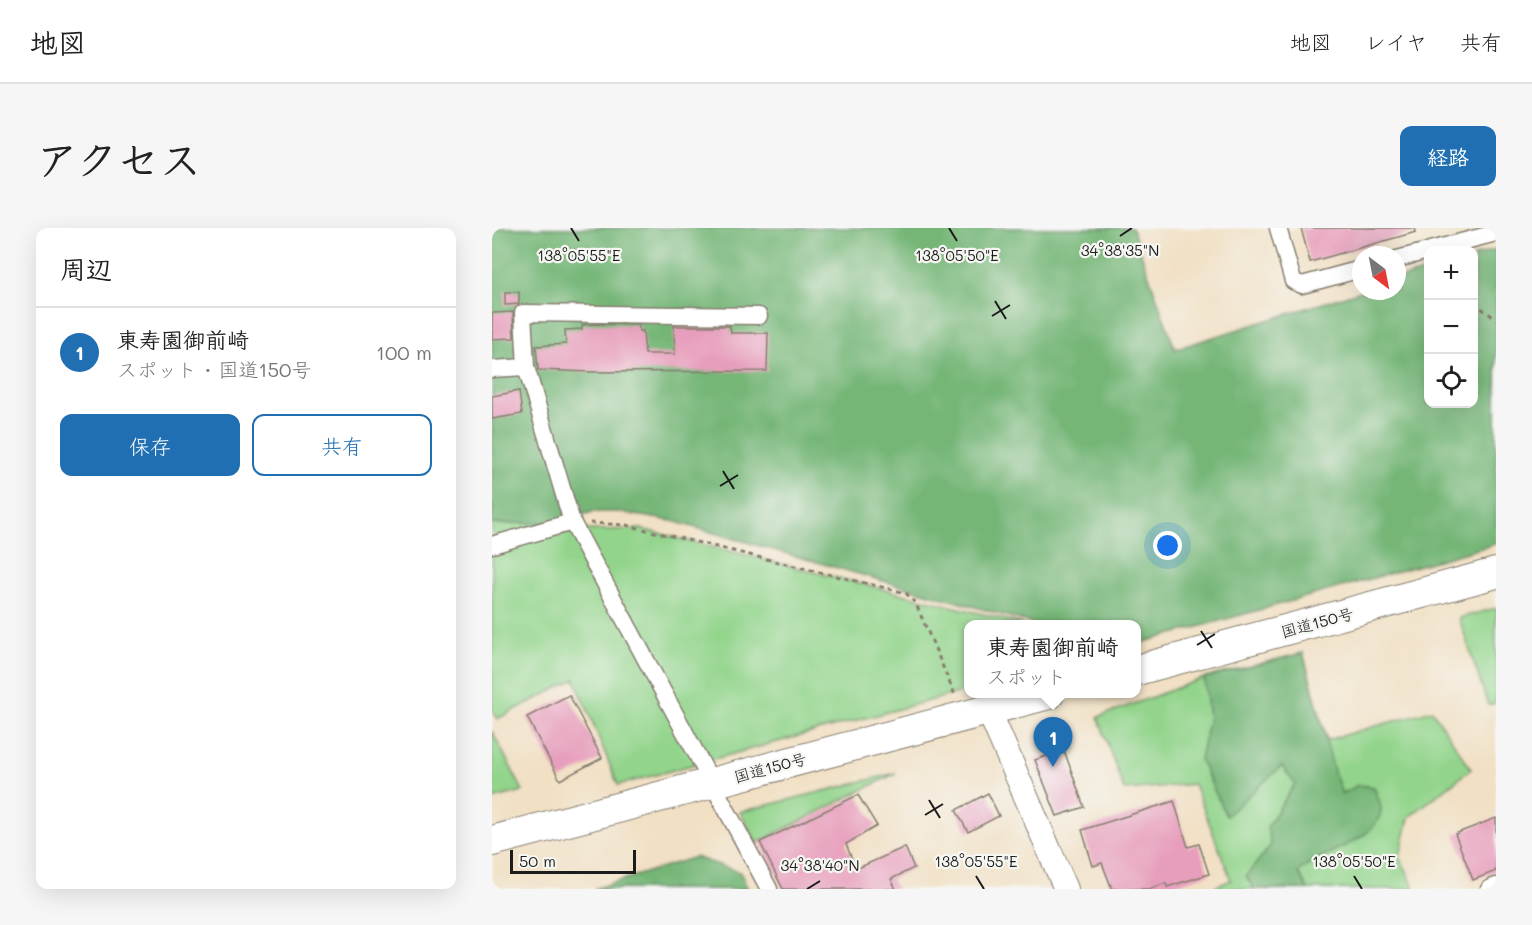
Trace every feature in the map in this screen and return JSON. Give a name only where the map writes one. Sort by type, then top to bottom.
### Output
[{"type":"highway","name":"国道150号","points":[[1141,669],[1496,573]]},
{"type":"highway","name":"国道150号","points":[[492,841],[1031,698]]},
{"type":"street","points":[[1278,228],[1293,281],[1302,285],[1352,271]]},
{"type":"street","points":[[1448,246],[1496,233]]},
{"type":"street","points":[[1406,257],[1424,252]]},
{"type":"street","points":[[759,316],[523,313],[526,367],[572,522],[769,889]]},
{"type":"street","points":[[492,369],[526,367]]},
{"type":"street","points":[[492,545],[572,522]]},
{"type":"street","points":[[976,713],[1066,889]]},
{"type":"street","points":[[1489,889],[1496,886]]},
{"type":"path","points":[[1478,306],[1496,318]]},
{"type":"path","points":[[572,522],[626,525],[906,593],[916,604],[964,691]]},
{"type":"path","points":[[968,698],[976,713]]},
{"type":"green space","points":[[492,228],[1132,228],[1175,349],[1352,294],[1352,300],[1406,300],[1406,277],[1424,271],[1424,408],[1478,408],[1478,255],[1496,249],[1496,544],[1141,643],[1141,620],[1021,620],[672,521],[617,512],[592,512],[559,522],[492,524]]},
{"type":"green space","points":[[559,522],[492,539],[492,524]]},
{"type":"green space","points":[[641,529],[1007,620],[964,620],[964,691],[618,785],[575,679],[497,719],[492,710],[492,553],[560,531]]},
{"type":"green space","points":[[1496,608],[1496,703],[1488,705],[1459,618]]},
{"type":"green space","points":[[1303,653],[1327,740],[1432,710],[1471,769],[1409,817],[1400,857],[1415,889],[1210,889],[1231,880],[1194,784],[1124,790],[1098,717],[1204,678]]},
{"type":"green space","points":[[1303,653],[1342,794],[1358,785],[1374,787],[1381,809],[1378,820],[1370,830],[1298,872],[1308,889],[1254,889],[1246,876],[1271,845],[1267,827],[1295,784],[1282,766],[1226,816],[1200,759],[1209,717],[1204,678]]},
{"type":"green space","points":[[492,731],[523,791],[492,799]]},
{"type":"green space","points":[[896,773],[757,843],[740,812]]},
{"type":"green space","points":[[695,857],[740,872],[748,889],[594,889]]},
{"type":"building","points":[[1301,228],[1415,228],[1416,232],[1367,246],[1352,246],[1352,250],[1310,262]]},
{"type":"building","points":[[505,292],[519,292],[519,304],[505,305]]},
{"type":"building","points":[[513,312],[514,338],[492,339],[492,313]]},
{"type":"building","points":[[582,325],[639,325],[639,331],[643,331],[645,354],[675,354],[674,326],[730,326],[731,333],[768,333],[767,371],[538,370],[536,346],[566,344],[565,330],[582,329]]},
{"type":"building","points":[[519,391],[522,414],[492,419],[492,396]]},
{"type":"building","points":[[569,695],[602,758],[560,780],[527,717]]},
{"type":"building","points":[[1064,750],[1084,807],[1057,816],[1035,760]]},
{"type":"building","points":[[988,793],[999,816],[968,832],[956,810]]},
{"type":"building","points":[[858,795],[877,826],[846,844],[856,869],[905,847],[914,868],[891,879],[896,889],[783,889],[760,842]]},
{"type":"building","points":[[1174,801],[1188,847],[1199,844],[1209,874],[1167,887],[1166,883],[1149,889],[1112,889],[1102,863],[1093,866],[1082,830]]},
{"type":"building","points":[[1496,818],[1496,871],[1473,880],[1455,834]]},
{"type":"place","name":"東寿園御前崎","points":[[1053,767]]}]
